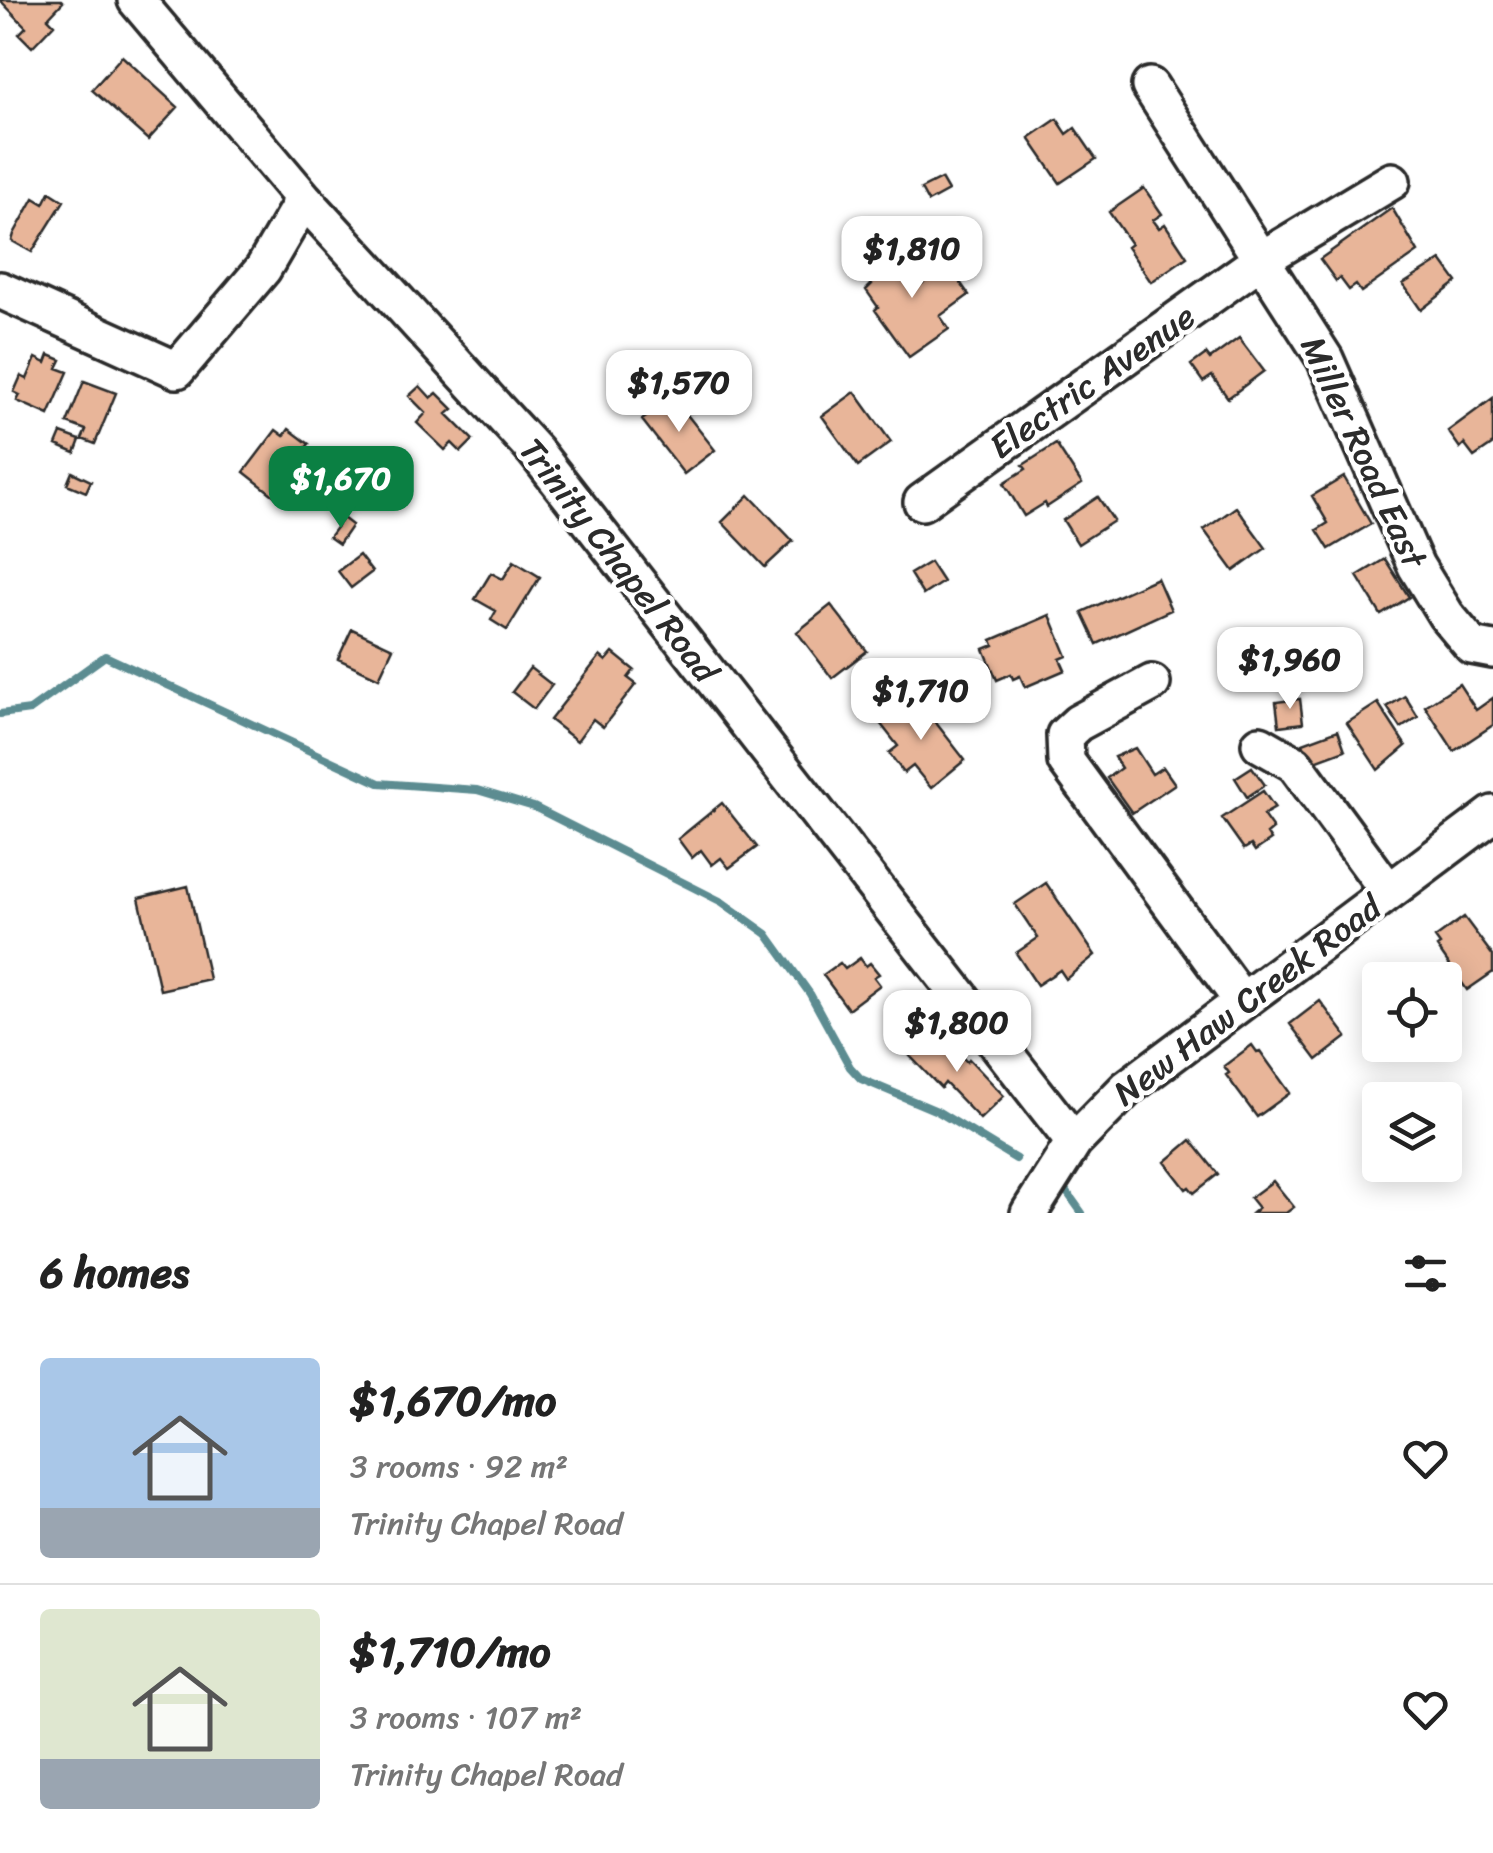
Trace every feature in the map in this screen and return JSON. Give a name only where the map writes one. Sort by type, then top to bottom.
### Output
[{"type":"street","name":"Trinity Chapel Road","points":[[136,0],[304,199],[535,450],[1074,1142]]},
{"type":"street","name":"Miller Road East","points":[[1150,86],[1325,359],[1416,566],[1472,646],[1493,650]]},
{"type":"street","name":"Electric Avenue","points":[[922,502],[1262,260],[1392,180]]},
{"type":"street","points":[[0,290],[177,370],[263,269],[304,199]]},
{"type":"street","points":[[1152,683],[1078,723],[1065,735],[1066,760],[1242,1001]]},
{"type":"street","points":[[1260,744],[1296,764],[1388,892]]},
{"type":"street","name":"New Haw Creek Road","points":[[1028,1213],[1074,1142],[1128,1088],[1493,814]]},
{"type":"building","points":[[0,0],[63,2],[48,18],[54,24],[32,47],[19,34],[26,27]]},
{"type":"building","points":[[122,56],[178,107],[148,140],[92,90]]},
{"type":"building","points":[[1057,119],[1067,134],[1075,128],[1096,159],[1060,183],[1029,138]]},
{"type":"building","points":[[941,179],[948,191],[928,202],[921,189]]},
{"type":"building","points":[[1144,188],[1162,214],[1153,220],[1159,228],[1165,224],[1187,257],[1151,282],[1109,212]]},
{"type":"building","points":[[50,192],[64,201],[32,252],[12,241],[14,234],[34,198],[44,204]]},
{"type":"building","points":[[1392,208],[1418,252],[1361,292],[1356,285],[1349,290],[1340,278],[1336,281],[1320,259]]},
{"type":"building","points":[[887,251],[898,267],[904,262],[920,285],[948,265],[969,295],[940,316],[949,329],[909,357],[875,310],[878,307],[866,290],[872,284],[861,269]]},
{"type":"building","points":[[1441,260],[1457,282],[1421,310],[1403,284]]},
{"type":"building","points":[[1239,338],[1264,371],[1228,398],[1212,376],[1203,382],[1191,365],[1206,354],[1210,359]]},
{"type":"building","points":[[49,355],[61,360],[57,368],[68,372],[49,415],[17,401],[20,395],[14,392],[21,376],[27,379],[36,358],[46,363]]},
{"type":"building","points":[[84,381],[116,393],[95,444],[82,439],[86,430],[67,423]]},
{"type":"building","points":[[420,386],[431,398],[437,393],[453,409],[447,414],[473,440],[461,452],[452,443],[445,450],[417,423],[426,413],[409,396]]},
{"type":"building","points":[[855,392],[891,442],[858,466],[822,416]]},
{"type":"building","points":[[673,397],[715,450],[684,474],[642,420]]},
{"type":"building","points":[[1493,398],[1493,444],[1474,457],[1464,444],[1460,448],[1448,431]]},
{"type":"building","points":[[289,429],[309,444],[303,451],[310,456],[277,498],[244,472],[276,430],[284,436]]},
{"type":"building","points":[[61,433],[80,440],[75,453],[56,445]]},
{"type":"building","points":[[1056,444],[1082,484],[1047,507],[1045,503],[1024,516],[1004,483]]},
{"type":"building","points":[[72,472],[91,481],[86,492],[67,484]]},
{"type":"building","points":[[1344,477],[1371,524],[1329,549],[1317,530],[1328,523],[1312,496]]},
{"type":"building","points":[[749,495],[793,541],[765,567],[722,522]]},
{"type":"building","points":[[1098,497],[1114,521],[1078,544],[1063,520]]},
{"type":"building","points":[[1236,507],[1266,548],[1234,571],[1204,530]]},
{"type":"building","points":[[343,518],[352,525],[339,544],[329,537]]},
{"type":"building","points":[[359,555],[372,572],[351,588],[338,571]]},
{"type":"building","points":[[1385,559],[1409,597],[1381,615],[1357,576]]},
{"type":"building","points":[[514,561],[540,577],[507,630],[491,620],[496,611],[475,599],[491,573],[503,579]]},
{"type":"building","points":[[930,562],[943,582],[923,595],[910,574]]},
{"type":"building","points":[[1157,578],[1171,610],[1097,644],[1082,612]]},
{"type":"building","points":[[831,605],[867,651],[832,678],[797,632]]},
{"type":"building","points":[[1050,615],[1067,656],[1060,659],[1065,670],[1025,687],[1020,676],[1013,679],[1011,674],[997,680],[984,649],[994,645],[992,640]]},
{"type":"building","points":[[352,629],[393,648],[379,678],[338,659]]},
{"type":"building","points":[[613,653],[634,670],[628,678],[636,684],[603,727],[593,719],[577,741],[550,720],[600,656],[606,661]]},
{"type":"building","points":[[942,666],[967,699],[946,714],[922,681]]},
{"type":"building","points":[[530,668],[552,685],[534,709],[512,692]]},
{"type":"building","points":[[1459,684],[1476,710],[1493,698],[1493,725],[1454,751],[1425,706]]},
{"type":"building","points":[[915,696],[965,760],[931,788],[913,766],[904,773],[889,753],[898,746],[880,723]]},
{"type":"building","points":[[1405,696],[1418,717],[1401,728],[1387,707]]},
{"type":"building","points":[[1300,699],[1303,723],[1279,726],[1276,702]]},
{"type":"building","points":[[1378,703],[1406,746],[1378,770],[1347,723]]},
{"type":"building","points":[[1338,730],[1345,750],[1310,763],[1303,743]]},
{"type":"building","points":[[1135,748],[1152,774],[1163,767],[1175,784],[1132,813],[1107,778],[1121,768],[1114,757]]},
{"type":"building","points":[[1252,767],[1265,785],[1247,797],[1235,778]]},
{"type":"building","points":[[1263,791],[1275,808],[1263,815],[1273,829],[1267,834],[1271,840],[1255,851],[1251,845],[1244,849],[1222,818]]},
{"type":"building","points":[[722,803],[757,847],[729,868],[721,858],[712,865],[701,850],[692,858],[678,839]]},
{"type":"building","points":[[1046,883],[1095,955],[1066,979],[1060,970],[1037,985],[1016,953],[1038,938],[1015,904]]},
{"type":"building","points":[[188,886],[209,979],[160,990],[139,898]]},
{"type":"building","points":[[1464,917],[1493,956],[1493,972],[1467,990],[1462,983],[1462,962],[1447,962],[1435,938]]},
{"type":"building","points":[[860,958],[879,974],[874,977],[880,985],[848,1009],[823,975],[840,963],[845,969]]},
{"type":"building","points":[[1320,1001],[1347,1037],[1317,1060],[1290,1024]]},
{"type":"building","points":[[933,1035],[940,1042],[944,1038],[967,1062],[969,1059],[1004,1096],[980,1119],[945,1083],[941,1088],[910,1056]]},
{"type":"building","points":[[1252,1045],[1290,1093],[1257,1117],[1226,1075],[1229,1073],[1224,1066]]},
{"type":"building","points":[[1191,1140],[1218,1174],[1194,1193],[1189,1187],[1186,1189],[1165,1162]]},
{"type":"building","points":[[1273,1181],[1294,1207],[1286,1213],[1252,1213],[1258,1208],[1250,1198]]},
{"type":"waterway","points":[[0,714],[30,710],[105,656],[379,783],[477,790],[534,807],[722,902],[767,934],[810,994],[850,1067],[861,1079],[937,1111],[1016,1159]]},
{"type":"waterway","points":[[1067,1192],[1082,1213]]}]
